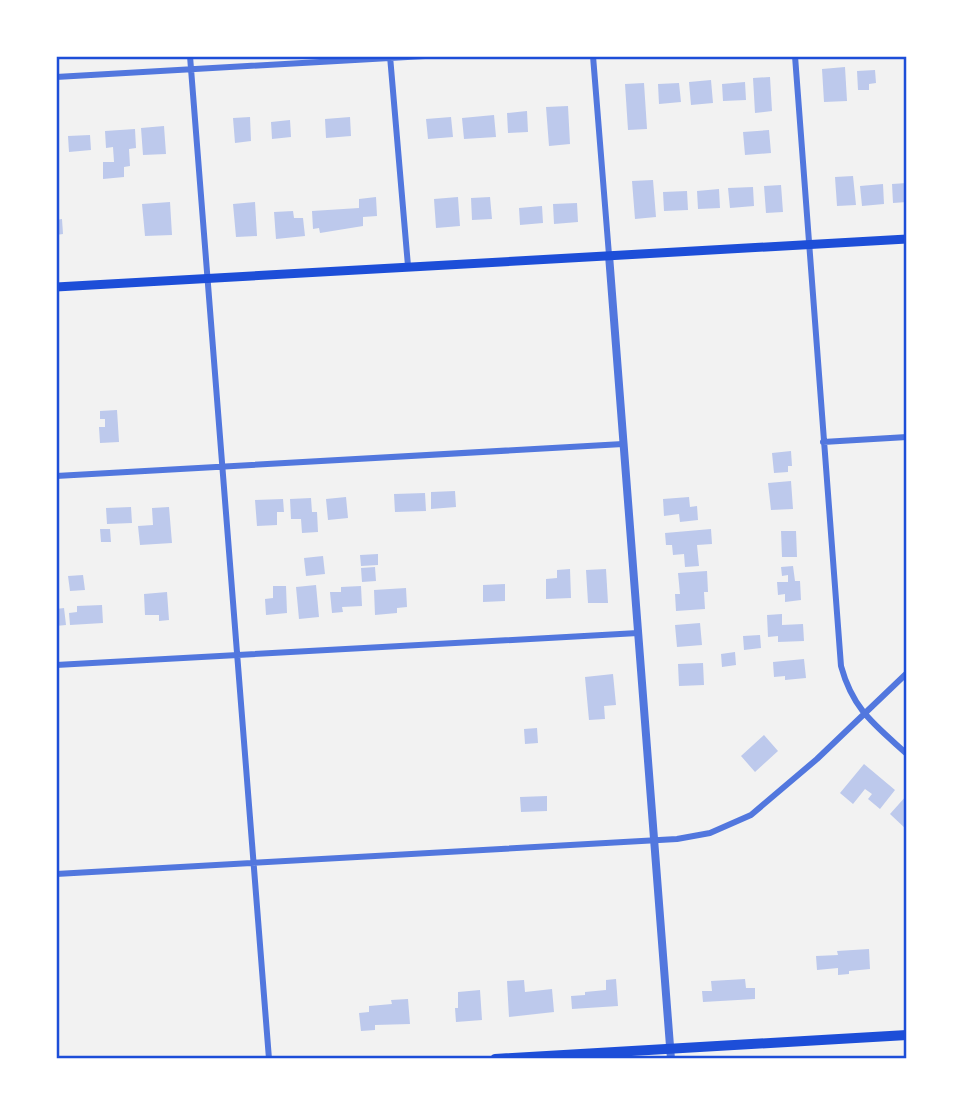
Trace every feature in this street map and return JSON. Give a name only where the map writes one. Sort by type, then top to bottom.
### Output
[{"type":"main road","points":[[56,287],[907,239]]},
{"type":"main road","points":[[495,1059],[670,1054],[907,1035]]},
{"type":"street","points":[[190,56],[269,1059]]},
{"type":"street","points":[[56,77],[425,56]]},
{"type":"street","points":[[593,56],[670,1054]]},
{"type":"street","points":[[795,56],[839,655],[846,686],[864,714],[907,754]]},
{"type":"street","points":[[390,57],[408,266]]},
{"type":"street","points":[[823,442],[907,437]]},
{"type":"street","points":[[56,476],[623,444]]},
{"type":"street","points":[[56,665],[638,633]]},
{"type":"street","points":[[56,874],[677,839],[710,833],[751,815],[769,802],[907,673]]},
{"type":"building","points":[[845,67],[847,101],[824,102],[822,69]]},
{"type":"building","points":[[875,70],[876,83],[869,84],[869,90],[858,90],[857,71]]},
{"type":"building","points":[[770,77],[772,111],[755,113],[753,78]]},
{"type":"building","points":[[711,80],[713,103],[691,105],[689,82]]},
{"type":"building","points":[[745,82],[746,100],[723,101],[722,84]]},
{"type":"building","points":[[644,83],[647,129],[628,130],[625,84]]},
{"type":"building","points":[[679,83],[681,102],[659,104],[658,84]]},
{"type":"building","points":[[568,106],[570,144],[549,146],[546,107]]},
{"type":"building","points":[[527,111],[528,132],[508,133],[507,113]]},
{"type":"building","points":[[494,115],[496,137],[464,139],[462,118]]},
{"type":"building","points":[[250,117],[251,141],[235,143],[233,118]]},
{"type":"building","points":[[350,117],[351,136],[326,138],[325,119]]},
{"type":"building","points":[[451,117],[453,137],[428,139],[426,119]]},
{"type":"building","points":[[290,120],[291,137],[272,139],[271,122]]},
{"type":"building","points":[[164,126],[166,154],[143,155],[141,128]]},
{"type":"building","points":[[135,129],[136,148],[129,149],[130,166],[124,167],[124,177],[103,179],[103,162],[114,162],[113,147],[106,148],[105,131]]},
{"type":"building","points":[[769,130],[771,153],[745,155],[743,132]]},
{"type":"building","points":[[90,135],[91,150],[69,152],[68,136]]},
{"type":"building","points":[[853,176],[856,205],[837,206],[835,177]]},
{"type":"building","points":[[653,180],[656,217],[635,219],[632,181]]},
{"type":"building","points":[[907,183],[907,202],[893,203],[892,184]]},
{"type":"building","points":[[883,184],[884,204],[862,206],[860,186]]},
{"type":"building","points":[[781,185],[783,212],[766,213],[764,186]]},
{"type":"building","points":[[753,187],[754,206],[730,208],[728,188]]},
{"type":"building","points":[[719,189],[720,208],[698,209],[697,191]]},
{"type":"building","points":[[687,191],[688,210],[664,211],[663,192]]},
{"type":"building","points":[[376,197],[377,216],[363,217],[363,226],[320,233],[319,228],[313,229],[312,211],[359,208],[359,199]]},
{"type":"building","points":[[458,197],[460,226],[436,228],[434,199]]},
{"type":"building","points":[[490,197],[492,219],[472,220],[471,198]]},
{"type":"building","points":[[170,202],[172,235],[145,236],[142,204]]},
{"type":"building","points":[[255,202],[257,236],[236,237],[233,204]]},
{"type":"building","points":[[577,203],[578,222],[554,224],[553,204]]},
{"type":"building","points":[[542,206],[543,223],[520,225],[519,208]]},
{"type":"building","points":[[293,211],[294,218],[303,218],[305,236],[276,239],[274,212]]},
{"type":"building","points":[[62,219],[63,234],[56,235],[56,220]]},
{"type":"building","points":[[117,410],[119,442],[100,443],[99,427],[105,427],[105,419],[100,419],[100,411]]},
{"type":"building","points":[[791,451],[792,466],[788,466],[788,472],[774,473],[772,453]]},
{"type":"building","points":[[791,481],[793,509],[771,510],[768,483]]},
{"type":"building","points":[[455,491],[456,507],[431,509],[431,492]]},
{"type":"building","points":[[425,493],[426,511],[395,512],[394,494]]},
{"type":"building","points":[[346,497],[348,518],[328,520],[326,499]]},
{"type":"building","points":[[689,497],[690,507],[697,506],[698,520],[680,522],[679,514],[664,516],[663,499]]},
{"type":"building","points":[[311,498],[312,512],[317,512],[318,532],[302,533],[301,519],[291,519],[290,499]]},
{"type":"building","points":[[283,499],[284,512],[277,512],[277,525],[257,526],[255,500]]},
{"type":"building","points":[[131,507],[132,523],[107,524],[106,508]]},
{"type":"building","points":[[169,507],[172,543],[140,545],[138,526],[153,525],[152,508]]},
{"type":"building","points":[[100,529],[110,529],[111,542],[101,542]]},
{"type":"building","points":[[711,529],[712,544],[697,545],[699,566],[685,567],[684,554],[673,555],[672,545],[666,545],[665,533]]},
{"type":"building","points":[[781,531],[796,531],[797,557],[782,557]]},
{"type":"building","points":[[378,554],[378,565],[361,566],[360,555]]},
{"type":"building","points":[[323,556],[325,574],[306,576],[304,558]]},
{"type":"building","points":[[793,566],[795,581],[800,581],[801,600],[785,602],[785,594],[778,595],[777,582],[788,582],[788,575],[782,576],[781,567]]},
{"type":"building","points":[[375,567],[376,581],[362,582],[361,568]]},
{"type":"building","points":[[570,569],[571,598],[546,599],[546,579],[557,578],[557,570]]},
{"type":"building","points":[[606,569],[608,603],[588,603],[586,570]]},
{"type":"building","points":[[707,571],[708,592],[704,592],[705,609],[676,611],[675,594],[680,594],[678,573]]},
{"type":"building","points":[[83,575],[85,590],[70,591],[68,576]]},
{"type":"building","points":[[505,584],[505,601],[483,602],[483,585]]},
{"type":"building","points":[[316,585],[319,617],[299,619],[296,587]]},
{"type":"building","points":[[273,586],[286,586],[287,613],[266,615],[265,599],[273,598]]},
{"type":"building","points":[[361,586],[362,606],[342,607],[343,612],[332,613],[330,592],[341,592],[341,587]]},
{"type":"building","points":[[406,588],[407,607],[397,608],[397,613],[375,615],[374,590]]},
{"type":"building","points":[[167,592],[169,620],[159,621],[159,615],[145,615],[144,594]]},
{"type":"building","points":[[102,605],[103,623],[70,625],[69,613],[77,612],[77,606]]},
{"type":"building","points":[[64,608],[66,625],[56,626],[56,609]]},
{"type":"building","points":[[782,614],[782,625],[803,624],[804,641],[778,642],[778,636],[768,637],[767,615]]},
{"type":"building","points":[[700,623],[702,645],[677,647],[675,625]]},
{"type":"building","points":[[760,635],[761,648],[744,650],[743,636]]},
{"type":"building","points":[[735,652],[736,665],[722,667],[721,654]]},
{"type":"building","points":[[804,659],[806,678],[785,680],[785,676],[774,677],[773,662]]},
{"type":"building","points":[[703,663],[704,685],[679,686],[678,664]]},
{"type":"building","points":[[613,674],[616,705],[604,706],[605,719],[589,720],[585,677]]},
{"type":"building","points":[[537,728],[538,743],[525,744],[524,729]]},
{"type":"building","points":[[764,735],[778,751],[755,772],[741,756]]},
{"type":"building","points":[[864,764],[895,790],[880,809],[868,799],[872,794],[865,789],[853,804],[840,793]]},
{"type":"building","points":[[907,795],[907,830],[890,814]]},
{"type":"building","points":[[547,796],[547,811],[521,812],[520,797]]},
{"type":"building","points":[[869,949],[870,969],[838,975],[838,968],[817,970],[816,956],[838,955],[837,951]]},
{"type":"building","points":[[616,979],[618,1006],[572,1009],[571,996],[606,990],[606,980]]},
{"type":"building","points":[[745,979],[746,988],[755,988],[755,999],[703,1002],[702,991],[712,991],[711,981]]},
{"type":"building","points":[[524,980],[525,992],[552,989],[554,1012],[509,1017],[507,981]]},
{"type":"building","points":[[480,990],[482,1020],[456,1022],[458,992]]},
{"type":"building","points":[[408,999],[410,1024],[375,1025],[375,1030],[361,1031],[359,1013],[369,1012],[369,1006]]}]
